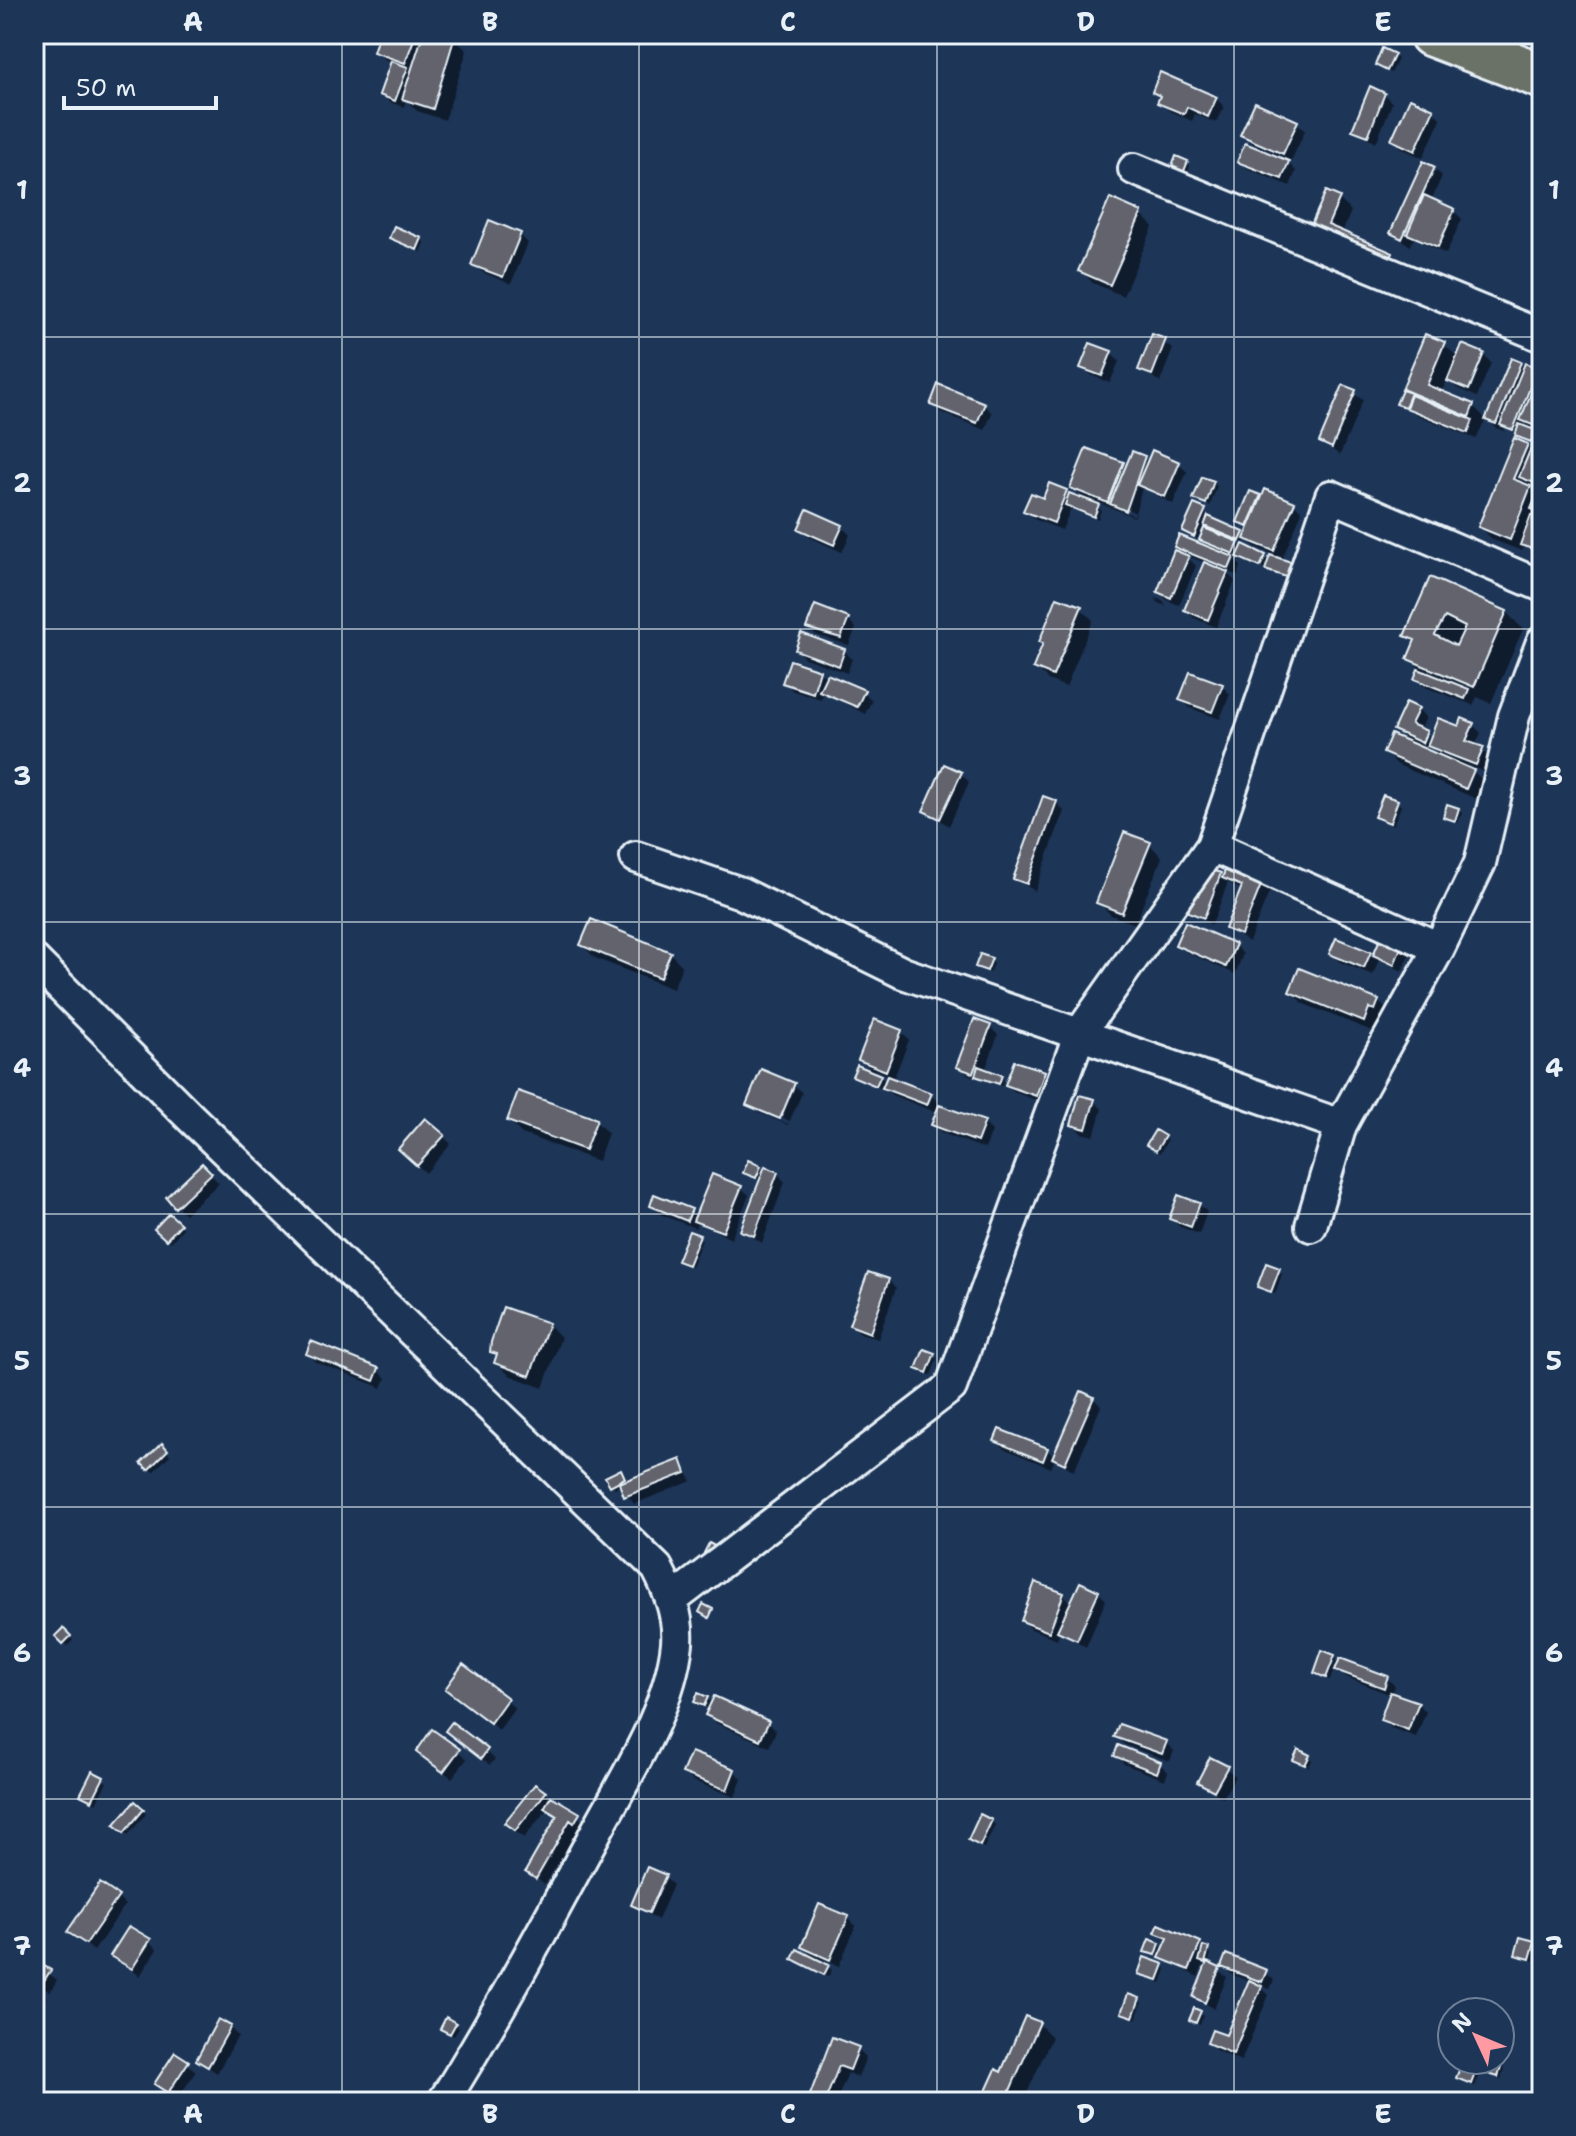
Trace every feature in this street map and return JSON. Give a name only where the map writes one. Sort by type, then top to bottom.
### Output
[{"type":"highway","points":[[1432,34],[1542,76]]},
{"type":"street","points":[[1134,169],[1542,336]]},
{"type":"street","points":[[673,1599],[951,1387],[1080,1033],[1212,846],[1331,496],[1542,586]]},
{"type":"street","points":[[1311,1226],[1341,1125],[1439,948],[1480,863],[1514,716],[1542,642]]},
{"type":"street","points":[[1212,846],[1439,948]]},
{"type":"street","points":[[636,857],[741,893],[903,973],[1341,1125]]},
{"type":"street","points":[[34,960],[189,1116],[657,1568],[673,1599],[677,1641],[667,1689],[631,1765],[497,2017],[443,2102]]},
{"type":"building","points":[[379,34],[416,34],[405,63],[373,52]]},
{"type":"building","points":[[423,34],[455,36],[433,109],[402,99]]},
{"type":"building","points":[[1382,48],[1395,54],[1387,71],[1375,65]]},
{"type":"building","points":[[391,61],[408,67],[395,101],[379,95]]},
{"type":"building","points":[[1160,72],[1217,97],[1208,117],[1187,107],[1184,114],[1157,103],[1160,96],[1152,92]]},
{"type":"building","points":[[1370,86],[1385,93],[1368,136],[1352,130]]},
{"type":"building","points":[[1410,98],[1434,109],[1415,151],[1391,140]]},
{"type":"building","points":[[1255,102],[1298,121],[1283,154],[1240,135]]},
{"type":"building","points":[[1245,143],[1289,161],[1282,179],[1237,162]]},
{"type":"building","points":[[1176,156],[1188,161],[1182,176],[1170,172]]},
{"type":"building","points":[[1423,161],[1435,167],[1402,239],[1390,233]]},
{"type":"building","points":[[1326,191],[1340,197],[1328,225],[1393,253],[1386,267],[1307,234]]},
{"type":"building","points":[[1424,195],[1455,209],[1438,247],[1407,234]]},
{"type":"building","points":[[1110,198],[1142,212],[1110,285],[1078,271]]},
{"type":"building","points":[[489,220],[521,233],[503,277],[471,265]]},
{"type":"building","points":[[394,226],[422,238],[417,250],[389,238]]},
{"type":"building","points":[[1152,334],[1166,339],[1152,375],[1138,370]]},
{"type":"building","points":[[1425,334],[1445,342],[1427,385],[1474,404],[1469,417],[1402,389]]},
{"type":"building","points":[[1090,343],[1112,351],[1102,376],[1080,368]]},
{"type":"building","points":[[1462,344],[1484,353],[1469,390],[1447,381]]},
{"type":"building","points":[[1511,358],[1521,362],[1496,424],[1485,420]]},
{"type":"building","points":[[1525,363],[1538,368],[1513,430],[1500,425]]},
{"type":"building","points":[[1537,379],[1542,381],[1542,409],[1535,426],[1520,420]]},
{"type":"building","points":[[938,384],[985,403],[977,423],[930,405]]},
{"type":"building","points":[[1343,385],[1356,390],[1332,448],[1319,442]]},
{"type":"building","points":[[1402,390],[1411,393],[1405,407],[1396,404]]},
{"type":"building","points":[[1411,395],[1473,420],[1468,433],[1406,408]]},
{"type":"building","points":[[1519,424],[1535,430],[1531,442],[1515,436]]},
{"type":"building","points":[[1514,438],[1528,444],[1513,479],[1531,486],[1510,540],[1478,527]]},
{"type":"building","points":[[1533,443],[1542,447],[1542,486],[1519,477]]},
{"type":"building","points":[[1086,448],[1124,462],[1108,503],[1070,488]]},
{"type":"building","points":[[1152,450],[1180,462],[1165,497],[1137,485]]},
{"type":"building","points":[[1132,451],[1145,456],[1126,511],[1110,504]]},
{"type":"building","points":[[1202,477],[1214,481],[1206,504],[1193,499]]},
{"type":"building","points":[[1049,483],[1067,490],[1054,523],[1023,511],[1031,493],[1043,498]]},
{"type":"building","points":[[1265,489],[1295,502],[1274,551],[1244,539]]},
{"type":"building","points":[[1250,491],[1261,495],[1247,527],[1237,522]]},
{"type":"building","points":[[1538,492],[1542,493],[1542,513],[1531,509]]},
{"type":"building","points":[[1069,493],[1099,504],[1094,517],[1065,505]]},
{"type":"building","points":[[1194,504],[1206,509],[1194,537],[1182,531]]},
{"type":"building","points":[[807,509],[843,525],[834,545],[798,529]]},
{"type":"building","points":[[1531,515],[1542,519],[1542,552],[1520,545]]},
{"type":"building","points":[[1208,516],[1244,532],[1240,541],[1204,526]]},
{"type":"building","points":[[1204,528],[1239,542],[1234,554],[1199,540]]},
{"type":"building","points":[[1179,535],[1234,557],[1229,569],[1174,547]]},
{"type":"building","points":[[1243,544],[1266,555],[1260,567],[1237,557]]},
{"type":"building","points":[[1174,550],[1189,556],[1171,598],[1157,592]]},
{"type":"building","points":[[1270,555],[1294,563],[1289,578],[1265,570]]},
{"type":"building","points":[[1204,562],[1228,572],[1208,620],[1184,610]]},
{"type":"building","points":[[1430,577],[1507,611],[1474,687],[1407,659],[1415,640],[1404,636]],"holes":[[[1445,617],[1465,627],[1456,646],[1435,635]]]},
{"type":"building","points":[[1057,597],[1082,606],[1053,676],[1033,668],[1043,643],[1039,642]]},
{"type":"building","points":[[815,605],[849,618],[841,638],[806,628]]},
{"type":"building","points":[[801,633],[845,649],[839,666],[795,650]]},
{"type":"building","points":[[790,660],[820,670],[813,693],[782,683]]},
{"type":"building","points":[[1418,669],[1469,689],[1465,699],[1414,679]]},
{"type":"building","points":[[1190,672],[1223,684],[1212,712],[1179,700]]},
{"type":"building","points":[[827,674],[865,690],[857,707],[819,691]]},
{"type":"building","points":[[1406,702],[1419,708],[1411,724],[1427,731],[1422,743],[1393,730]]},
{"type":"building","points":[[1438,718],[1459,726],[1462,718],[1474,723],[1466,741],[1484,747],[1476,765],[1427,746]]},
{"type":"building","points":[[1391,734],[1474,770],[1466,789],[1383,753]]},
{"type":"building","points":[[944,764],[962,772],[940,819],[923,811]]},
{"type":"building","points":[[1383,795],[1398,800],[1390,823],[1374,817]]},
{"type":"building","points":[[1043,796],[1057,801],[1027,884],[1013,879]]},
{"type":"building","points":[[1447,804],[1459,808],[1455,821],[1443,817]]},
{"type":"building","points":[[1124,832],[1151,842],[1122,913],[1096,903]]},
{"type":"building","points":[[1227,866],[1263,880],[1241,935],[1225,929],[1242,886],[1222,878]]},
{"type":"building","points":[[1205,868],[1221,873],[1204,918],[1188,912]]},
{"type":"building","points":[[591,919],[671,952],[660,978],[580,945]]},
{"type":"building","points":[[1185,922],[1236,944],[1226,967],[1175,945]]},
{"type":"building","points":[[1382,934],[1403,943],[1394,965],[1373,955]]},
{"type":"building","points":[[1336,938],[1371,952],[1364,968],[1329,954]]},
{"type":"building","points":[[980,954],[992,958],[987,971],[975,967]]},
{"type":"building","points":[[1299,968],[1379,1000],[1375,1010],[1369,1008],[1364,1022],[1289,992]]},
{"type":"building","points":[[874,1019],[902,1030],[886,1071],[858,1060]]},
{"type":"building","points":[[974,1019],[991,1025],[973,1073],[956,1067]]},
{"type":"building","points":[[1014,1061],[1045,1071],[1036,1096],[1005,1085]]},
{"type":"building","points":[[857,1065],[881,1075],[876,1086],[852,1076]]},
{"type":"building","points":[[978,1066],[1002,1075],[999,1084],[975,1076]]},
{"type":"building","points":[[761,1069],[795,1083],[780,1119],[746,1105]]},
{"type":"building","points":[[887,1076],[932,1093],[927,1105],[882,1088]]},
{"type":"building","points":[[518,1091],[597,1119],[585,1150],[507,1121]]},
{"type":"building","points":[[1079,1095],[1095,1099],[1086,1129],[1071,1125]]},
{"type":"building","points":[[939,1105],[985,1121],[977,1142],[931,1125]]},
{"type":"building","points":[[425,1118],[445,1135],[417,1166],[398,1149]]},
{"type":"building","points":[[1155,1130],[1165,1136],[1156,1151],[1146,1145]]},
{"type":"building","points":[[748,1160],[761,1166],[756,1178],[743,1173]]},
{"type":"building","points":[[202,1163],[212,1173],[175,1208],[166,1197]]},
{"type":"building","points":[[765,1166],[778,1172],[754,1236],[740,1231]]},
{"type":"building","points":[[712,1174],[742,1186],[723,1232],[693,1221]]},
{"type":"building","points":[[654,1194],[692,1209],[687,1221],[650,1206]]},
{"type":"building","points":[[1178,1195],[1200,1203],[1191,1227],[1169,1219]]},
{"type":"building","points":[[169,1213],[181,1224],[166,1240],[154,1229]]},
{"type":"building","points":[[689,1231],[700,1235],[688,1265],[677,1261]]},
{"type":"building","points":[[1266,1263],[1280,1268],[1271,1292],[1257,1287]]},
{"type":"building","points":[[868,1272],[889,1279],[870,1333],[849,1325]]},
{"type":"building","points":[[503,1307],[549,1323],[530,1376],[494,1363],[497,1354],[490,1352],[491,1342]]},
{"type":"building","points":[[311,1341],[379,1368],[374,1381],[306,1354]]},
{"type":"building","points":[[924,1349],[935,1353],[927,1373],[916,1369]]},
{"type":"building","points":[[1081,1391],[1094,1397],[1065,1464],[1052,1458]]},
{"type":"building","points":[[999,1429],[1048,1448],[1043,1461],[994,1441]]},
{"type":"building","points":[[162,1443],[168,1450],[148,1470],[141,1463]]},
{"type":"building","points":[[681,1459],[686,1473],[624,1497],[619,1483]]},
{"type":"building","points":[[621,1469],[625,1478],[610,1486],[605,1477]]},
{"type":"building","points":[[709,1543],[720,1549],[716,1558],[704,1553]]},
{"type":"building","points":[[1035,1582],[1064,1593],[1049,1632],[1021,1621]]},
{"type":"building","points":[[1080,1582],[1099,1591],[1077,1640],[1057,1631]]},
{"type":"building","points":[[703,1604],[713,1609],[709,1618],[699,1612]]},
{"type":"building","points":[[63,1628],[71,1636],[63,1644],[55,1636]]},
{"type":"building","points":[[1322,1650],[1335,1655],[1326,1678],[1314,1673]]},
{"type":"building","points":[[1340,1658],[1388,1676],[1384,1688],[1335,1670]]},
{"type":"building","points":[[463,1664],[508,1698],[490,1723],[445,1689]]},
{"type":"building","points":[[1390,1692],[1419,1702],[1408,1730],[1380,1720]]},
{"type":"building","points":[[698,1693],[708,1697],[704,1706],[694,1702]]},
{"type":"building","points":[[714,1696],[769,1721],[760,1740],[705,1715]]},
{"type":"building","points":[[452,1722],[488,1749],[481,1759],[445,1731]]},
{"type":"building","points":[[1119,1724],[1167,1741],[1162,1754],[1114,1737]]},
{"type":"building","points":[[432,1729],[460,1749],[443,1772],[416,1752]]},
{"type":"building","points":[[1118,1745],[1161,1762],[1157,1773],[1114,1756]]},
{"type":"building","points":[[1298,1749],[1310,1755],[1305,1765],[1293,1760]]},
{"type":"building","points":[[691,1752],[735,1769],[727,1790],[682,1773]]},
{"type":"building","points":[[1210,1757],[1228,1766],[1214,1791],[1197,1782]]},
{"type":"building","points":[[92,1771],[104,1777],[92,1801],[80,1795]]},
{"type":"building","points":[[535,1784],[546,1792],[515,1831],[504,1823]]},
{"type":"building","points":[[551,1796],[580,1813],[574,1823],[570,1820],[536,1879],[525,1872],[557,1816],[544,1808]]},
{"type":"building","points":[[135,1801],[144,1809],[124,1833],[114,1825]]},
{"type":"building","points":[[980,1814],[992,1820],[980,1846],[968,1840]]},
{"type":"building","points":[[647,1867],[666,1875],[649,1913],[631,1905]]},
{"type":"building","points":[[100,1883],[119,1896],[86,1944],[67,1932]]},
{"type":"building","points":[[819,1904],[849,1916],[830,1960],[801,1947]]},
{"type":"building","points":[[1159,1924],[1201,1942],[1189,1970],[1159,1958],[1168,1938],[1155,1933]]},
{"type":"building","points":[[129,1926],[151,1939],[132,1969],[110,1956]]},
{"type":"building","points":[[1520,1937],[1535,1941],[1530,1959],[1515,1955]]},
{"type":"building","points":[[1149,1939],[1160,1943],[1156,1955],[1144,1952]]},
{"type":"building","points":[[1203,1946],[1209,1948],[1205,1963],[1199,1961]]},
{"type":"building","points":[[797,1949],[829,1965],[824,1975],[792,1959]]},
{"type":"building","points":[[1226,1954],[1267,1970],[1262,1982],[1221,1967]]},
{"type":"building","points":[[1144,1957],[1164,1964],[1158,1980],[1138,1974]]},
{"type":"building","points":[[34,1960],[51,1970],[41,1985],[34,1981]]},
{"type":"building","points":[[1207,1962],[1220,1968],[1205,2003],[1193,1997]]},
{"type":"building","points":[[1249,1980],[1262,1986],[1233,2054],[1207,2043],[1212,2030],[1226,2035]]},
{"type":"building","points":[[1128,1994],[1140,1998],[1133,2017],[1121,2013]]},
{"type":"building","points":[[1194,2008],[1201,2011],[1196,2023],[1189,2020]]},
{"type":"building","points":[[1025,2016],[1040,2022],[1005,2102],[981,2102],[996,2069],[1001,2072]]},
{"type":"building","points":[[446,2017],[456,2023],[450,2034],[440,2029]]},
{"type":"building","points":[[218,2019],[231,2026],[208,2067],[196,2060]]},
{"type":"building","points":[[832,2037],[859,2047],[850,2070],[839,2066],[825,2101],[810,2095]]},
{"type":"building","points":[[175,2052],[189,2061],[168,2093],[154,2084]]},
{"type":"building","points":[[1457,2076],[1474,2076],[1471,2084]]}]
